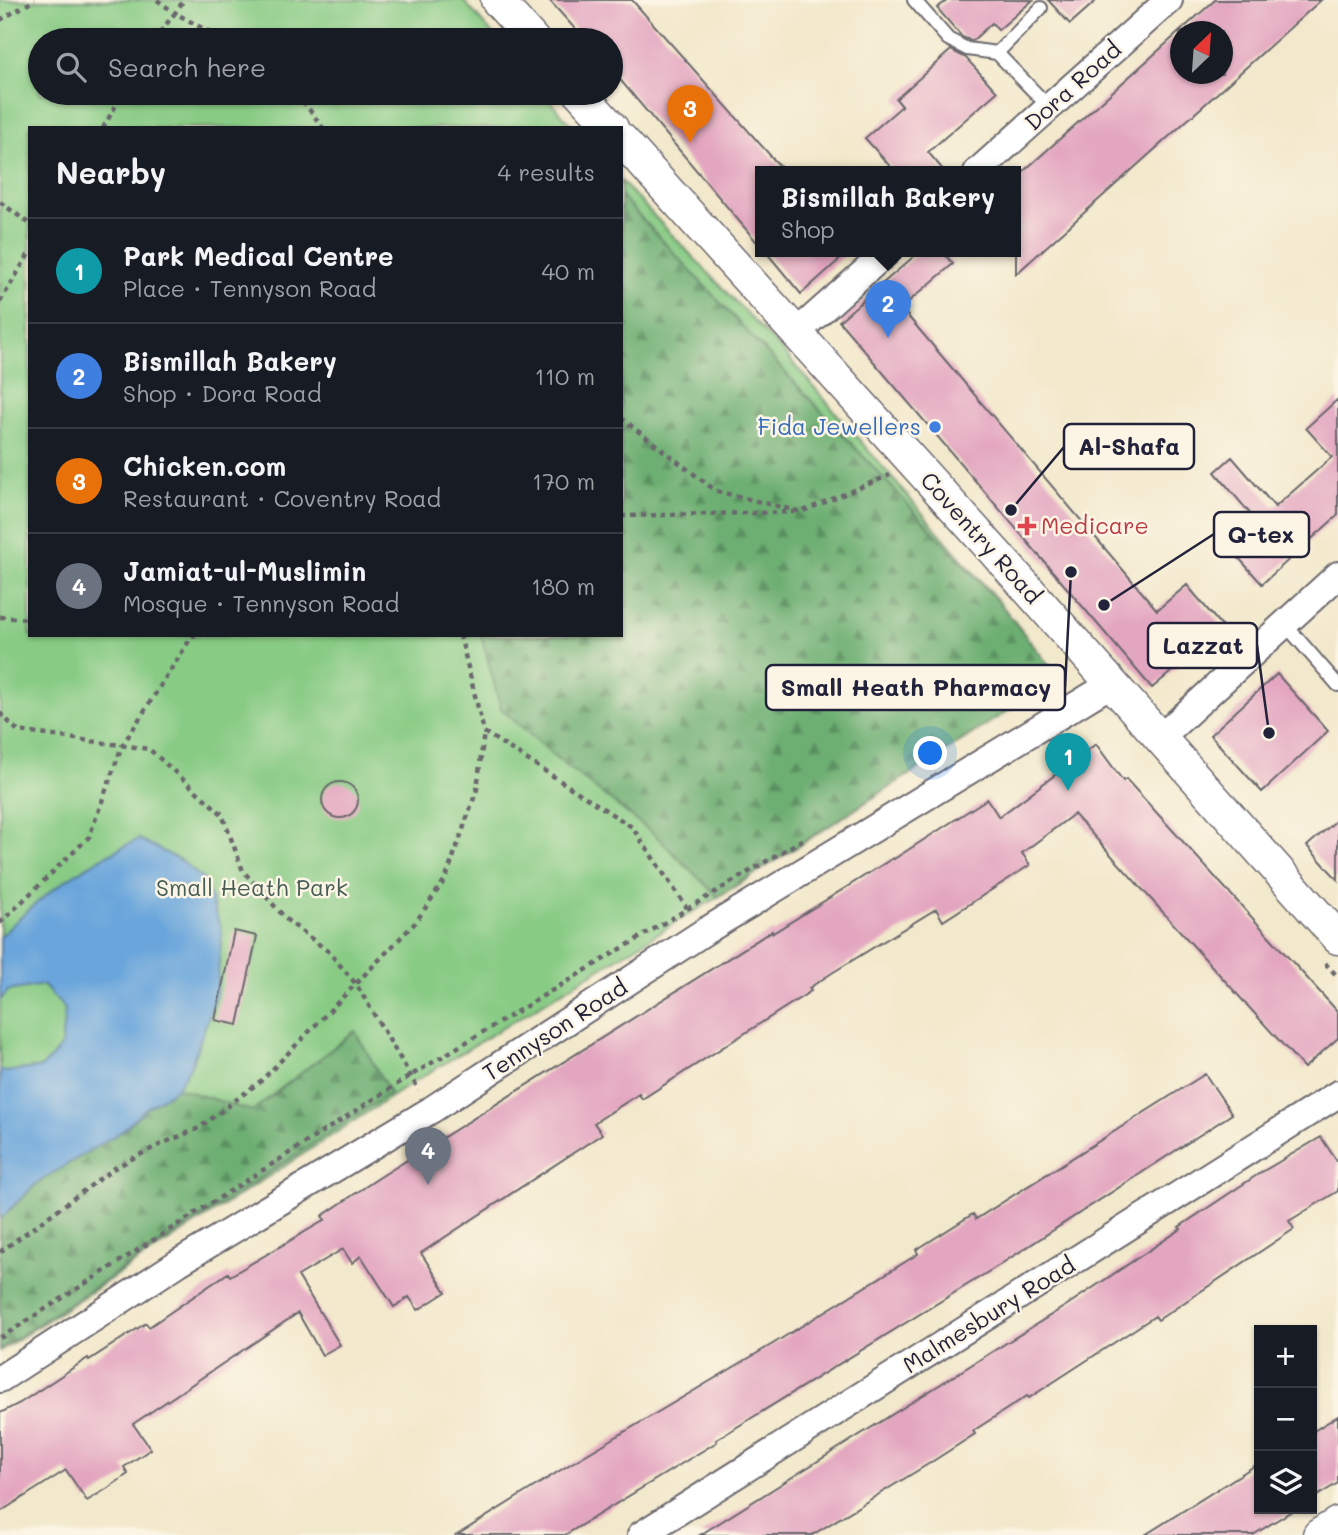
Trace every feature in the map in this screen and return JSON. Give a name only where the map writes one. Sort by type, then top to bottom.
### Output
[{"type":"street","points":[[497,0],[522,28]]},
{"type":"street","name":"Dora Road","points":[[984,166],[1169,0]]},
{"type":"street","points":[[591,105],[610,126]]},
{"type":"street","name":"Coventry Road","points":[[623,140],[1338,938]]},
{"type":"street","points":[[796,333],[881,257]]},
{"type":"street","points":[[1160,738],[1338,575]]},
{"type":"street","name":"Tennyson Road","points":[[0,1379],[178,1263],[432,1111],[704,932],[1111,684]]},
{"type":"street","name":"Malmesbury Road","points":[[641,1535],[1338,1094]]},
{"type":"street","points":[[1319,1535],[1338,1523]]},
{"type":"lane","points":[[914,0],[948,39],[967,49],[996,53],[1049,107]]},
{"type":"lane","points":[[996,53],[1041,8]]},
{"type":"lane","points":[[1284,623],[1338,685]]},
{"type":"path","points":[[0,20],[35,0]]},
{"type":"path","points":[[157,0],[202,28]]},
{"type":"path","points":[[163,28],[184,0]]},
{"type":"path","points":[[104,126],[116,105]]},
{"type":"path","points":[[307,105],[322,126]]},
{"type":"path","points":[[0,202],[28,223]]},
{"type":"path","points":[[0,302],[28,255]]},
{"type":"path","points":[[623,420],[716,491],[802,512]]},
{"type":"path","points":[[623,516],[802,512],[890,475],[919,469]]},
{"type":"path","points":[[0,617],[28,620]]},
{"type":"path","points":[[0,923],[89,837],[122,746],[193,637]]},
{"type":"path","points":[[0,1252],[116,1167],[199,1128],[262,1080],[415,923],[446,878],[477,789],[484,732],[460,637]]},
{"type":"path","points":[[0,713],[18,731],[149,748],[222,814],[243,871],[288,921],[327,951],[356,985],[432,1111]]},
{"type":"path","points":[[484,732],[632,827],[704,932]]},
{"type":"green space","name":"Small Heath Park","points":[[0,0],[463,0],[488,28],[28,28],[28,105],[554,105],[572,126],[28,126],[28,637],[623,637],[623,183],[788,357],[998,601],[1059,678],[744,881],[417,1080],[0,1351]]},
{"type":"green space","points":[[623,198],[998,601],[1059,678],[718,897],[656,836],[558,759],[501,709],[482,637],[623,637]]},
{"type":"green space","points":[[355,1031],[390,1093],[0,1349],[0,1219],[38,1182],[122,1131],[145,1109],[177,1088],[252,1111]]},
{"type":"water","points":[[139,839],[182,861],[204,880],[222,931],[216,997],[191,1065],[177,1088],[145,1109],[122,1131],[38,1182],[0,1219],[0,1069],[5,1072],[42,1067],[61,1047],[65,1009],[43,985],[8,991],[0,1000],[0,937],[65,881]]},
{"type":"building","points":[[549,0],[632,0],[780,166],[755,166],[755,240],[623,83],[623,28],[574,28]]},
{"type":"building","points":[[948,0],[1033,0],[998,30],[992,23],[972,41],[962,37],[937,8]]},
{"type":"building","points":[[1048,0],[1097,0],[1070,24]]},
{"type":"building","points":[[1215,0],[1321,0],[1233,79],[1233,21],[1192,21]]},
{"type":"building","points":[[1170,40],[1170,84],[1227,84],[1016,274],[1016,257],[1021,257],[1021,174]]},
{"type":"building","points":[[951,50],[966,58],[997,92],[928,152],[940,166],[890,166],[865,138],[902,106],[896,99]]},
{"type":"building","points":[[770,257],[842,257],[801,294]]},
{"type":"building","points":[[913,257],[947,257],[953,264],[901,308],[1157,610],[1187,585],[1223,628],[1152,688],[839,321]]},
{"type":"building","points":[[1338,399],[1338,515],[1262,584],[1230,548],[1258,523],[1215,472],[1232,457],[1275,507],[1332,457],[1306,428]]},
{"type":"building","points":[[1277,674],[1328,731],[1262,792],[1210,735]]},
{"type":"building","points":[[1096,744],[1123,781],[1126,779],[1338,1012],[1338,1038],[1304,1068],[1074,814],[1022,853],[1030,865],[943,921],[936,909],[832,973],[809,988],[811,991],[642,1099],[639,1094],[594,1123],[602,1134],[421,1253],[446,1292],[418,1310],[409,1297],[394,1307],[361,1256],[352,1263],[343,1249],[298,1276],[340,1345],[322,1355],[298,1313],[133,1424],[151,1449],[124,1467],[128,1474],[108,1488],[87,1501],[66,1470],[0,1512],[0,1413],[146,1323],[149,1327],[228,1273],[230,1276],[325,1220],[322,1216],[377,1179],[987,799],[999,817]]},
{"type":"building","points":[[340,782],[352,788],[358,800],[352,812],[340,818],[328,812],[322,800],[328,788]]},
{"type":"building","points":[[1338,819],[1338,880],[1307,846]]},
{"type":"building","points":[[234,931],[257,936],[238,1025],[215,1020]]},
{"type":"building","points":[[1205,1074],[1232,1114],[1001,1264],[716,1440],[717,1442],[565,1535],[457,1535],[918,1254],[916,1250],[973,1214],[976,1219]]},
{"type":"building","points":[[1321,1137],[1338,1163],[1338,1191],[1289,1221],[1294,1229],[1158,1320],[1155,1316],[973,1431],[975,1434],[930,1463],[812,1535],[700,1535],[1067,1305],[1260,1173]]},
{"type":"building","points":[[1338,1416],[1338,1483],[1317,1496],[1317,1451],[1317,1429]]},
{"type":"building","points":[[1254,1466],[1254,1514],[1287,1514],[1253,1535],[1145,1535]]},
{"type":"place","name":"Chicken.com","points":[[690,143]]},
{"type":"place","name":"Bismillah Bakery","points":[[888,338]]},
{"type":"place","name":"Fida Jewellers","points":[[935,427]]},
{"type":"place","name":"Al-Shafa","points":[[1011,510]]},
{"type":"place","name":"Medicare","points":[[1027,526]]},
{"type":"place","name":"Small Heath Pharmacy","points":[[1071,572]]},
{"type":"place","name":"Q-tex","points":[[1104,605]]},
{"type":"place","name":"Lazzat","points":[[1269,733]]},
{"type":"place","name":"Park Medical Centre","points":[[1068,791]]},
{"type":"place","name":"Jamiat-ul-Muslimin","points":[[428,1185]]}]
